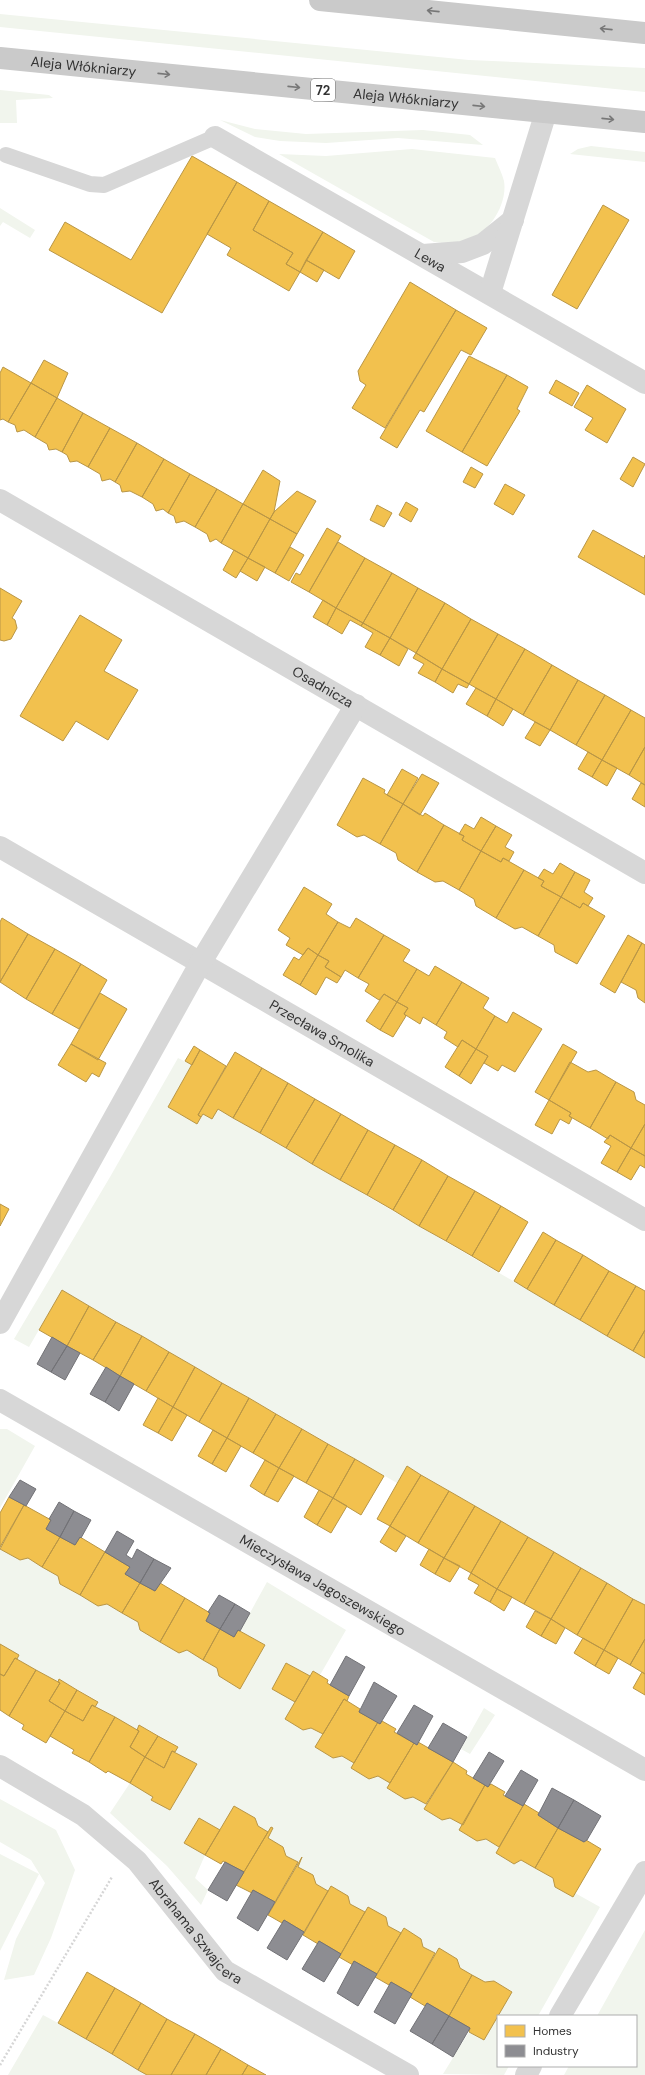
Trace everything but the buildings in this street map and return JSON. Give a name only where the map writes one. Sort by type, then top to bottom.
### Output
[{"type":"main road","points":[[320,0],[645,33]]},
{"type":"main road","name":"Aleja Włókniarzy","points":[[0,58],[645,122]]},
{"type":"street","points":[[490,293],[546,112]]},
{"type":"street","name":"Lewa","points":[[215,137],[645,382]]},
{"type":"street","points":[[423,255],[462,252],[483,244],[513,220]]},
{"type":"street","name":"Osadnicza","points":[[0,500],[645,873]]},
{"type":"street","points":[[0,1323],[201,962],[356,705]]},
{"type":"street","name":"Przecława Smolika","points":[[0,847],[645,1220]]},
{"type":"street","name":"Mieczysława Jagoszewskiego","points":[[0,1400],[645,1770]]},
{"type":"street","name":"Abrahama Szwajcera","points":[[0,1766],[83,1815],[137,1861],[225,1971],[408,2075]]},
{"type":"street","points":[[561,2015],[645,1872]]},
{"type":"lane","points":[[6,155],[90,184],[104,185],[215,137]]},
{"type":"path","points":[[0,2065],[113,1877]]},
{"type":"shaded area","points":[[0,14],[469,60],[645,68],[645,92],[0,27]]},
{"type":"shaded area","points":[[0,90],[49,95],[53,98],[16,100],[17,123],[0,123]]},
{"type":"shaded area","points":[[220,120],[255,129],[306,134],[423,130],[470,135],[483,145],[398,138],[326,143],[280,141],[255,137]]},
{"type":"shaded area","points":[[591,146],[645,152],[645,162],[570,154],[578,149]]},
{"type":"shaded area","points":[[412,149],[495,158],[504,181],[503,200],[494,218],[481,233],[473,238],[460,242],[434,242],[279,154],[326,156]]},
{"type":"shaded area","points":[[0,208],[35,230],[30,238],[3,222],[0,226]]},
{"type":"shaded area","points":[[178,1058],[192,1065],[168,1107],[197,1124],[203,1114],[212,1119],[218,1109],[645,1358],[645,1605],[407,1466],[397,1483],[62,1290],[29,1347],[14,1339],[110,1177]]},
{"type":"shaded area","points":[[0,1429],[7,1429],[35,1446],[0,1508]]},
{"type":"shaded area","points":[[0,1549],[20,1560],[28,1558],[58,1576],[60,1584],[98,1606],[107,1604],[138,1622],[140,1630],[179,1653],[187,1650],[217,1668],[219,1676],[240,1689],[265,1645],[240,1631],[267,1582],[346,1630],[320,1675],[313,1671],[310,1676],[286,1663],[272,1689],[295,1702],[285,1719],[303,1730],[311,1728],[323,1734],[315,1747],[333,1758],[342,1756],[354,1763],[351,1768],[369,1778],[378,1776],[390,1783],[387,1789],[405,1799],[413,1797],[426,1804],[424,1809],[442,1820],[450,1818],[463,1825],[460,1830],[477,1841],[486,1839],[499,1847],[496,1853],[514,1863],[521,1860],[553,1878],[555,1887],[573,1897],[575,1893],[600,1907],[539,2015],[498,2015],[512,1991],[494,1981],[480,1980],[472,1976],[460,1968],[457,1959],[439,1948],[435,1953],[423,1947],[421,1939],[404,1928],[401,1933],[388,1926],[386,1917],[368,1907],[365,1912],[350,1904],[347,1896],[332,1886],[328,1891],[316,1884],[313,1875],[298,1867],[302,1857],[298,1862],[286,1856],[283,1847],[268,1838],[273,1828],[271,1827],[268,1832],[258,1826],[255,1818],[234,1806],[220,1830],[199,1818],[184,1842],[205,1855],[195,1878],[208,1890],[201,1905],[167,1866],[110,1813],[130,1783],[153,1797],[151,1800],[170,1810],[197,1764],[175,1752],[178,1746],[140,1725],[137,1730],[95,1707],[98,1701],[59,1679],[58,1682],[17,1659],[19,1655],[0,1644]]},
{"type":"shaded area","points":[[484,1708],[495,1715],[470,1754],[461,1749]]},
{"type":"shaded area","points":[[0,1799],[56,1830],[75,1870],[51,1938],[34,1975],[4,1980],[16,1939],[45,1883],[31,1860],[0,1842]]},
{"type":"shaded area","points":[[0,1854],[39,1874],[0,1951]]},
{"type":"shaded area","points":[[645,1930],[645,2075],[564,2075],[568,2067],[637,2067],[637,2015],[598,2015]]},
{"type":"shaded area","points":[[43,2015],[58,2023],[147,2075],[8,2075]]},
{"type":"shaded area","points":[[497,2017],[497,2067],[508,2067],[504,2075],[443,2074],[469,2032],[484,2040]]}]
